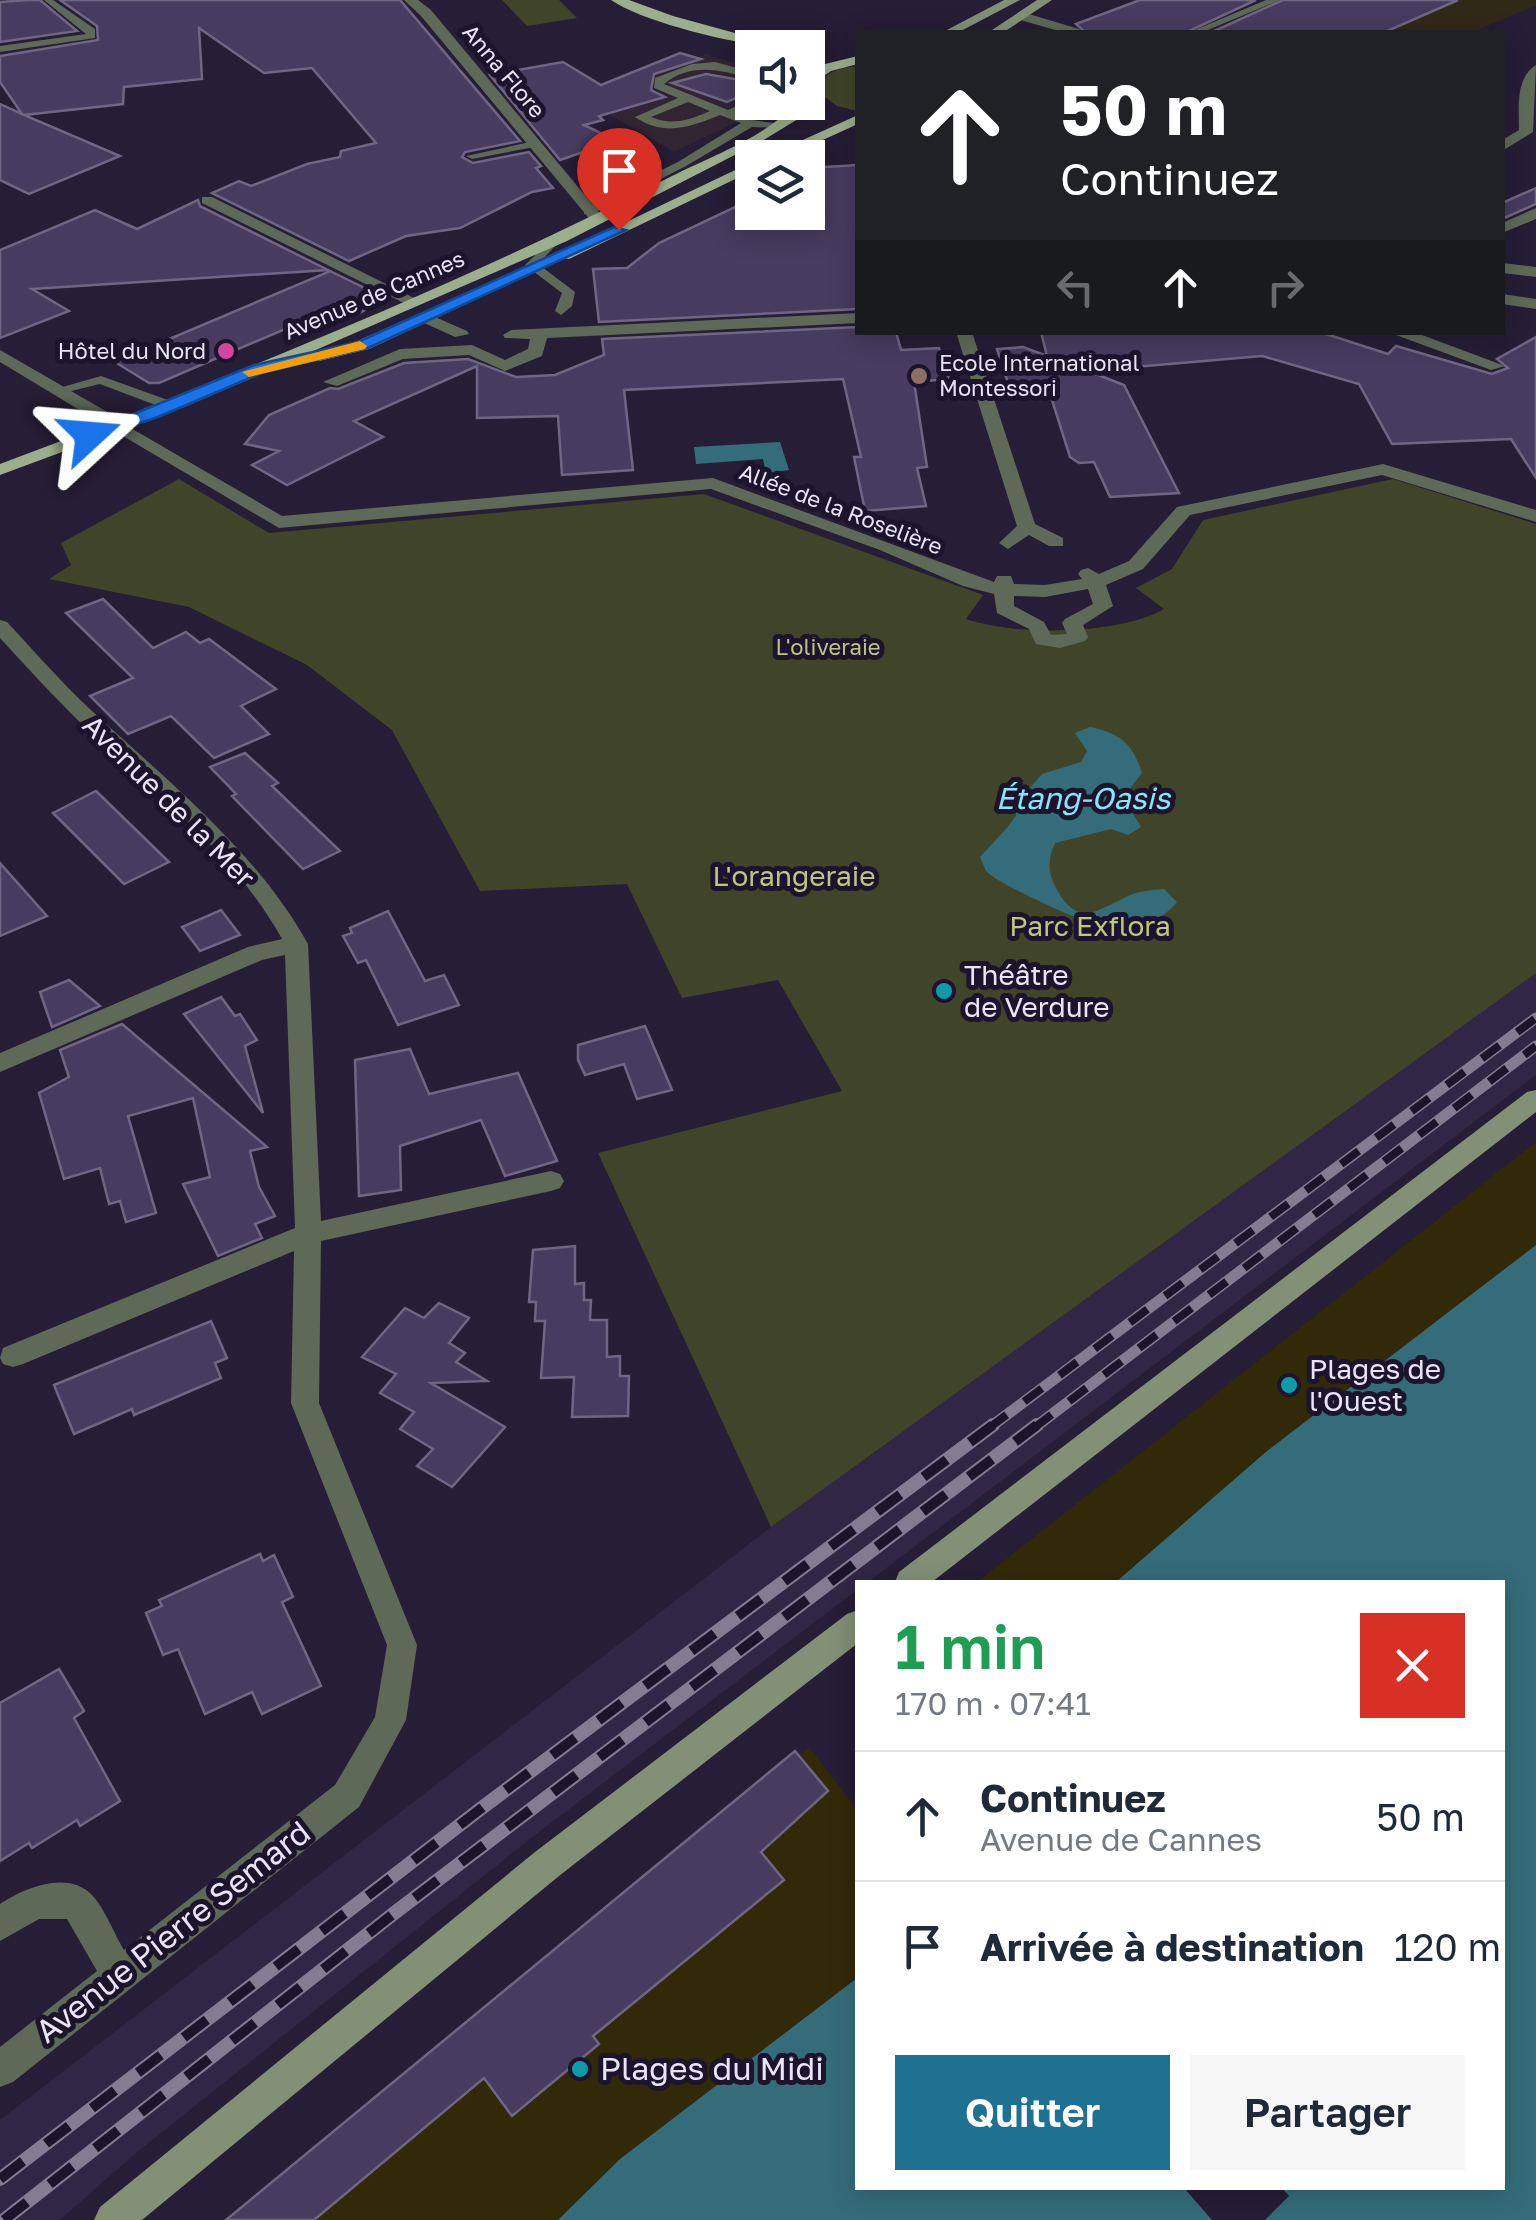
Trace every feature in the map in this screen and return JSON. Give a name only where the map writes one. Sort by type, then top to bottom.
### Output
[{"type":"main road","points":[[617,0],[735,45]]},
{"type":"main road","points":[[954,30],[1014,0]]},
{"type":"main road","points":[[999,30],[1046,0]]},
{"type":"main road","points":[[668,19],[735,36]]},
{"type":"main road","points":[[825,56],[854,61]]},
{"type":"main road","points":[[825,69],[854,61]]},
{"type":"main road","points":[[825,106],[855,117]]},
{"type":"main road","points":[[810,140],[855,119]]},
{"type":"main road","name":"Avenue de Cannes","points":[[0,470],[260,368],[363,345],[421,310],[553,242],[593,216],[666,188],[786,120]]},
{"type":"main road","name":"Avenue de Cannes","points":[[421,310],[533,269],[735,174]]},
{"type":"main road","points":[[913,1580],[1536,1099]]},
{"type":"main road","points":[[113,2220],[547,1864],[855,1626]]},
{"type":"street","name":"Anna Flore","points":[[410,0],[426,13],[593,216]]},
{"type":"street","points":[[1022,16],[1068,30]]},
{"type":"street","points":[[1505,146],[1526,132],[1526,90],[1536,69]]},
{"type":"street","points":[[1520,139],[1536,145]]},
{"type":"street","points":[[208,200],[461,334]]},
{"type":"street","points":[[1505,228],[1536,213]]},
{"type":"street","points":[[1505,266],[1536,269]]},
{"type":"street","points":[[1505,299],[1536,304]]},
{"type":"street","points":[[511,335],[855,318]]},
{"type":"street","points":[[331,382],[400,354],[472,350],[505,366],[536,352],[539,334]]},
{"type":"street","points":[[965,335],[1026,527],[1056,542]]},
{"type":"street","points":[[1405,335],[1497,366]]},
{"type":"street","name":"Allée de la Roselière","points":[[0,355],[279,522],[712,483],[887,546],[970,582],[1045,591],[1136,565],[1184,510],[1384,469],[1536,516]]},
{"type":"street","points":[[1008,543],[1026,527]]},
{"type":"street","points":[[1004,585],[1004,609],[1037,626],[1043,640],[1060,642],[1078,637],[1072,624],[1103,606],[1092,578]]},
{"type":"street","name":"Avenue de la Mer","points":[[0,626],[79,710],[211,834],[286,921],[296,944],[308,1234],[304,1403],[402,1645],[390,1720],[347,1796]]},
{"type":"street","points":[[0,1064],[256,953],[296,944]]},
{"type":"street","points":[[12,1356],[308,1234],[551,1181]]},
{"type":"street","name":"Avenue Pierre Semard","points":[[0,2069],[118,1972],[347,1796]]},
{"type":"street","points":[[0,1924],[26,1907],[52,1898],[78,1905],[118,1972]]},
{"type":"lane","points":[[1200,30],[1275,0]]},
{"type":"lane","points":[[0,49],[91,36],[91,31],[48,1]]},
{"type":"lane","points":[[735,70],[713,63],[696,64],[659,80],[658,86],[750,124],[776,126]]},
{"type":"lane","points":[[688,98],[641,117],[662,128],[682,127],[735,109]]},
{"type":"lane","points":[[593,216],[750,124]]},
{"type":"lane","points":[[472,156],[536,144]]},
{"type":"lane","name":"Avenue de Cannes","points":[[533,269],[538,255],[553,242]]},
{"type":"lane","points":[[533,269],[569,292],[566,306],[560,312]]},
{"type":"lane","points":[[59,390],[101,380],[171,406]]},
{"type":"shaded area","points":[[1536,0],[1536,5],[1478,30],[1266,30],[1275,26],[1246,15],[1273,3]]},
{"type":"shaded area","points":[[706,54],[735,63],[735,120],[741,120],[674,152],[605,112],[670,96],[643,80]]},
{"type":"shaded area","points":[[1536,973],[1536,1075],[871,1580],[855,1580],[855,1592],[535,1835],[136,2153],[60,2220],[0,2220],[0,2120],[771,1527]]},
{"type":"green space","points":[[502,0],[559,0],[577,18],[527,26]]},
{"type":"green space","points":[[855,66],[855,110],[837,106],[825,97],[827,76]]},
{"type":"green space","name":"Parc Exflora","points":[[179,479],[269,533],[704,494],[983,595],[966,619],[1038,630],[1121,624],[1164,609],[1136,588],[1172,569],[1203,520],[1393,479],[1536,524],[1536,973],[771,1527],[598,1153],[842,1091],[778,980],[682,998],[627,884],[480,891],[392,730],[307,665],[189,607],[49,579],[71,565],[61,543]]},
{"type":"sand","name":"Plages de l'Ouest","points":[[1536,1142],[1536,1245],[1118,1580],[980,1580]]},
{"type":"sand","name":"Plages du Midi","points":[[809,1747],[855,1806],[855,1980],[620,2159],[558,2220],[245,2220],[307,2163]]},
{"type":"water","points":[[780,442],[789,470],[766,473],[763,459],[696,464],[694,447]]},
{"type":"water","name":"Étang-Oasis","points":[[1090,727],[1124,741],[1134,754],[1142,773],[1131,787],[1128,805],[1141,827],[1128,835],[1111,829],[1055,843],[1050,871],[1064,900],[1079,912],[1096,911],[1131,895],[1154,890],[1164,889],[1177,902],[1153,921],[1123,932],[1075,917],[1010,887],[986,871],[980,857],[1016,816],[1016,804],[1042,774],[1081,762],[1087,751],[1075,733]]},
{"type":"water","points":[[1536,1245],[1536,2220],[1265,2220],[1289,2196],[1284,2190],[1505,2190],[1505,1580],[1118,1580],[1267,1451]]},
{"type":"water","points":[[855,1980],[855,2190],[1186,2190],[1212,2220],[558,2220],[620,2159]]},
{"type":"building","points":[[40,0],[77,31],[0,42],[0,2]]},
{"type":"building","points":[[60,0],[400,0],[520,141],[465,152],[462,157],[473,163],[529,152],[541,166],[536,168],[553,188],[532,192],[460,228],[406,236],[349,261],[212,193],[239,181],[251,186],[307,164],[340,157],[341,151],[376,143],[312,68],[264,73],[199,28],[202,79],[124,87],[123,104],[24,115],[120,156],[29,194],[0,180],[0,104],[22,114],[0,82],[0,56],[98,40],[97,26]]},
{"type":"building","points":[[1140,0],[1256,0],[1191,30],[1083,30],[1076,24]]},
{"type":"building","points":[[1283,0],[1458,0],[1390,30],[1216,30]]},
{"type":"building","points":[[680,53],[701,59],[654,74],[651,90],[665,97],[599,116],[603,120],[584,125],[611,138],[600,142],[604,145],[560,160],[490,75],[563,62],[601,85]]},
{"type":"building","points":[[706,74],[735,79],[735,98],[727,102],[672,83]]},
{"type":"building","points":[[855,165],[855,309],[599,322],[593,269],[627,268],[659,243],[735,207],[735,230],[825,230],[825,167]]},
{"type":"building","points":[[1536,188],[1536,204],[1505,218],[1505,202]]},
{"type":"building","points":[[198,200],[200,206],[328,270],[32,289],[69,311],[0,338],[0,250],[95,210],[137,229]]},
{"type":"building","points":[[330,271],[387,299],[351,317],[334,308],[159,383],[149,383],[115,362]]},
{"type":"building","points":[[855,327],[855,335],[897,335],[901,350],[939,348],[949,379],[914,382],[927,467],[917,468],[926,506],[865,511],[854,457],[861,457],[843,379],[624,390],[633,470],[562,475],[558,416],[477,418],[477,366],[354,421],[383,437],[287,485],[252,465],[279,451],[245,444],[269,415],[330,388],[338,389],[404,363],[468,359],[516,377],[555,375],[604,355],[602,339]]},
{"type":"building","points":[[1042,335],[1329,335],[1388,354],[1396,346],[1492,374],[1508,368],[1497,359],[1536,337],[1536,478],[1511,439],[1392,444],[1359,384],[1262,356],[1088,371],[1124,385],[1179,493],[1110,497],[1094,462],[1079,463],[1070,457],[1046,381],[1008,383],[997,349],[1023,347],[1047,356]]},
{"type":"building","points":[[103,599],[153,648],[186,632],[200,643],[209,639],[276,689],[241,706],[269,734],[214,758],[171,716],[128,734],[90,696],[133,678],[66,613]]},
{"type":"building","points":[[245,753],[278,783],[272,786],[340,851],[303,869],[232,796],[236,794],[210,767]]},
{"type":"building","points":[[96,791],[169,862],[124,884],[53,813]]},
{"type":"building","points":[[0,863],[47,916],[0,936]]},
{"type":"building","points":[[221,910],[240,935],[200,951],[182,927]]},
{"type":"building","points":[[388,911],[425,981],[444,975],[459,1005],[398,1025],[366,960],[358,963],[343,936],[352,933],[350,928]]},
{"type":"building","points":[[69,980],[100,1006],[52,1027],[40,992]]},
{"type":"building","points":[[221,997],[235,1016],[240,1014],[257,1040],[245,1046],[263,1113],[184,1014]]},
{"type":"building","points":[[122,1024],[267,1147],[250,1151],[259,1187],[275,1216],[255,1224],[262,1238],[218,1256],[183,1184],[210,1177],[193,1098],[128,1116],[156,1213],[126,1222],[120,1201],[109,1204],[100,1168],[64,1179],[39,1093],[69,1077],[60,1050]]},
{"type":"building","points":[[645,1026],[672,1090],[637,1099],[624,1064],[585,1075],[578,1060],[578,1045]]},
{"type":"building","points":[[410,1049],[429,1094],[518,1073],[557,1161],[505,1176],[481,1120],[400,1146],[401,1190],[359,1196],[355,1060]]},
{"type":"building","points":[[575,1246],[575,1284],[584,1283],[584,1300],[591,1300],[590,1320],[607,1320],[607,1357],[620,1356],[620,1376],[629,1376],[628,1416],[572,1417],[574,1377],[541,1378],[545,1321],[535,1321],[536,1302],[529,1302],[533,1250]]},
{"type":"building","points":[[439,1303],[469,1318],[449,1343],[465,1353],[456,1362],[487,1381],[431,1383],[505,1427],[452,1487],[417,1466],[433,1449],[400,1429],[414,1412],[380,1393],[396,1374],[362,1357],[405,1308],[424,1318]]},
{"type":"building","points":[[211,1321],[227,1358],[215,1363],[221,1378],[134,1415],[132,1409],[74,1434],[54,1385]]},
{"type":"building","points":[[260,1554],[263,1561],[274,1555],[293,1597],[282,1602],[321,1686],[262,1714],[252,1692],[205,1714],[178,1649],[163,1655],[146,1613],[162,1606],[159,1600]]},
{"type":"building","points":[[59,1669],[84,1711],[74,1718],[120,1801],[80,1826],[77,1820],[32,1848],[29,1843],[0,1861],[0,1703]]},
{"type":"building","points":[[795,1751],[828,1791],[761,1852],[784,1880],[593,2036],[599,2044],[512,2116],[484,2078],[314,2220],[226,2220]]},
{"type":"railway","points":[[989,1428],[1536,1018]]},
{"type":"railway","points":[[1034,1428],[1536,1046]]},
{"type":"railway","points":[[0,2179],[483,1807],[993,1425]]},
{"type":"railway","points":[[4,2220],[397,1911],[1037,1425]]},
{"type":"slow traffic","points":[[249,372],[360,346]]},
{"type":"place","name":"Hôtel du Nord","points":[[226,351]]},
{"type":"place","name":"Ecole International Montessori","points":[[919,376]]},
{"type":"place","name":"Théâtre de Verdure","points":[[944,991]]},
{"type":"place","name":"Plages de l'Ouest","points":[[1289,1385]]},
{"type":"place","name":"Plages du Midi","points":[[580,2069]]},
{"type":"route","points":[[90,435],[152,414],[260,368],[363,345],[619,230]]},
{"type":"park label","name":"L'oliveraie","points":[[828,647]]},
{"type":"park label","name":"L'orangeraie","points":[[794,876]]}]
